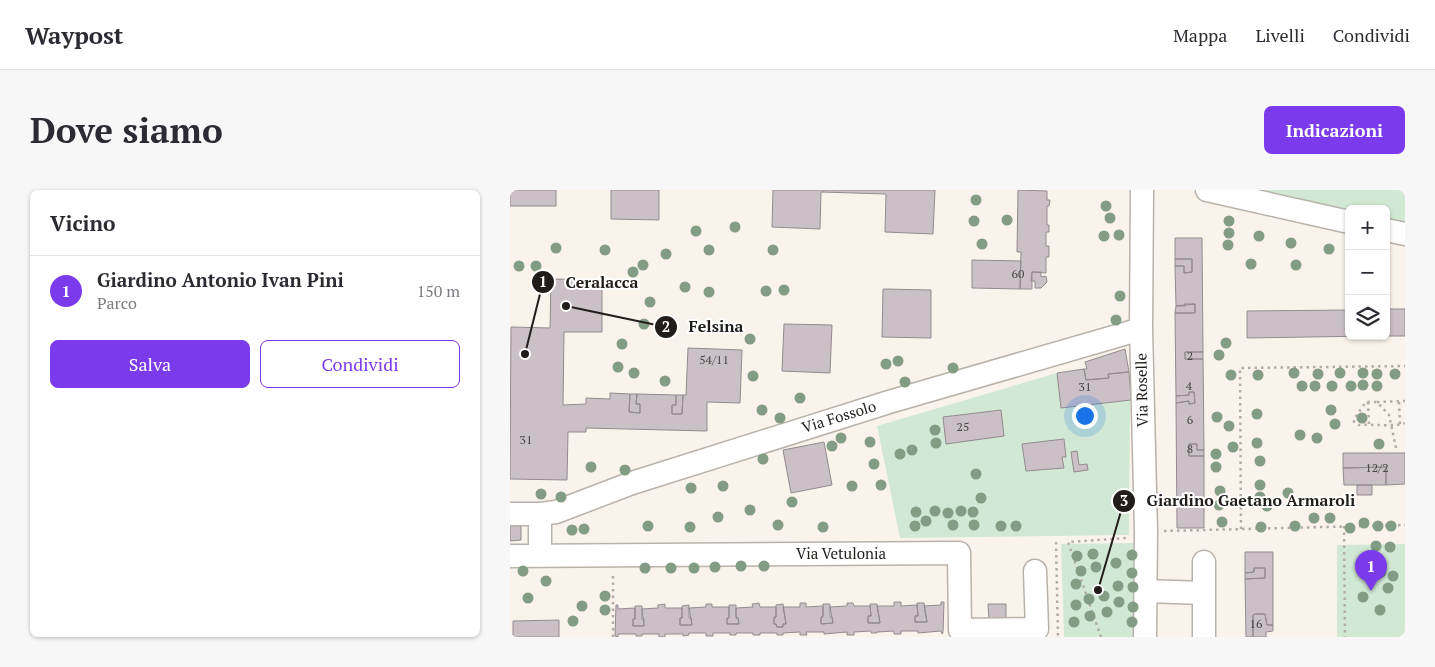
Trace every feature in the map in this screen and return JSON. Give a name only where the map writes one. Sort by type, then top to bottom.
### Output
[{"type":"street","name":"Via Roselle","points":[[1142,190],[1141,328],[1146,531],[1146,637]]},
{"type":"street","points":[[1207,190],[1345,221]]},
{"type":"street","points":[[1390,231],[1405,234]]},
{"type":"street","name":"Via Fossolo","points":[[510,514],[556,512],[632,483],[889,402],[1141,328]]},
{"type":"street","points":[[540,514],[540,555]]},
{"type":"street","name":"Via Vetulonia","points":[[510,556],[959,553],[960,630],[1037,629],[1035,571]]},
{"type":"street","points":[[1204,562],[1204,637]]},
{"type":"street","points":[[1145,591],[1204,593]]},
{"type":"path","points":[[1241,529],[1240,368],[1405,366]]},
{"type":"path","points":[[1405,401],[1366,402],[1354,419],[1354,422],[1359,425],[1400,425],[1405,423]]},
{"type":"path","points":[[1368,402],[1369,425]]},
{"type":"path","points":[[1377,402],[1389,415],[1396,448]]},
{"type":"path","points":[[1399,402],[1400,425]]},
{"type":"path","points":[[1101,637],[1068,542],[1126,539],[1146,531],[1405,525]]},
{"type":"path","points":[[1344,526],[1346,637]]},
{"type":"path","points":[[1056,542],[1058,637]]},
{"type":"path","points":[[613,565],[613,637]]},
{"type":"green space","points":[[1260,190],[1405,190],[1405,224],[1390,221],[1390,205],[1345,205],[1345,210]]},
{"type":"green space","points":[[1057,373],[1061,408],[1130,400],[1129,535],[900,538],[877,426]]},
{"type":"green space","points":[[1134,543],[1135,637],[1064,637],[1061,544]]},
{"type":"green space","points":[[1405,544],[1405,637],[1337,637],[1337,545]]},
{"type":"building","points":[[510,190],[556,190],[556,206],[510,206]]},
{"type":"building","points":[[611,190],[659,190],[659,220],[611,219]]},
{"type":"building","points":[[773,190],[935,190],[933,234],[885,232],[886,194],[821,192],[820,229],[772,227]]},
{"type":"building","points":[[1018,190],[1047,191],[1047,200],[1050,200],[1049,206],[1047,206],[1049,232],[1046,232],[1046,246],[1049,246],[1049,257],[1046,257],[1046,273],[1032,272],[1032,289],[1020,289],[1021,252],[1017,252]]},
{"type":"building","points":[[1175,238],[1202,238],[1203,352],[1185,352],[1185,359],[1203,359],[1204,450],[1197,450],[1197,444],[1189,444],[1189,456],[1204,456],[1204,498],[1186,499],[1186,506],[1204,506],[1204,528],[1177,528],[1176,403],[1189,401],[1189,404],[1195,403],[1194,392],[1189,392],[1189,395],[1176,396],[1175,313],[1195,313],[1195,304],[1176,306],[1175,266],[1184,266],[1184,273],[1192,272],[1192,259],[1175,259]]},
{"type":"building","points":[[1175,259],[1192,259],[1192,272],[1184,273],[1184,266],[1175,266]]},
{"type":"building","points":[[972,260],[1021,261],[1020,289],[972,288]]},
{"type":"building","points":[[1032,272],[1041,272],[1041,277],[1046,276],[1047,282],[1041,288],[1035,288],[1035,281],[1031,281]]},
{"type":"building","points":[[551,279],[602,280],[602,332],[564,332],[563,405],[586,404],[586,398],[610,399],[610,393],[630,394],[629,412],[640,413],[640,404],[636,404],[637,394],[676,395],[676,405],[672,405],[672,414],[682,414],[683,395],[686,395],[688,348],[742,350],[740,403],[707,402],[707,431],[586,428],[586,432],[568,432],[567,480],[510,479],[511,327],[550,328]]},
{"type":"building","points":[[883,289],[931,290],[931,338],[882,337]]},
{"type":"building","points":[[1184,304],[1195,304],[1195,313],[1175,313],[1176,306],[1185,306]]},
{"type":"building","points":[[1390,309],[1405,309],[1405,336],[1390,336]]},
{"type":"building","points":[[1345,310],[1345,336],[1247,338],[1247,311]]},
{"type":"building","points":[[784,324],[832,325],[830,373],[782,371]]},
{"type":"building","points":[[1125,349],[1129,372],[1108,374],[1109,378],[1086,380],[1084,369],[1087,369],[1085,362]]},
{"type":"building","points":[[1185,352],[1203,352],[1203,359],[1185,359]]},
{"type":"building","points":[[1084,369],[1086,380],[1109,378],[1108,374],[1129,372],[1131,400],[1061,408],[1057,373]]},
{"type":"building","points":[[1189,392],[1194,392],[1195,403],[1189,404],[1189,401],[1176,403],[1176,396],[1189,395]]},
{"type":"building","points":[[630,394],[637,394],[636,404],[640,404],[640,413],[629,412]]},
{"type":"building","points":[[676,395],[683,395],[682,414],[672,414],[672,405],[676,405]]},
{"type":"building","points":[[1001,410],[1004,436],[946,444],[943,417]]},
{"type":"building","points":[[1064,439],[1066,457],[1062,457],[1064,468],[1026,471],[1022,444]]},
{"type":"building","points":[[824,442],[832,485],[791,493],[783,450]]},
{"type":"building","points":[[1189,444],[1197,444],[1197,450],[1204,450],[1204,456],[1189,456]]},
{"type":"building","points":[[1077,451],[1079,465],[1087,464],[1088,470],[1074,472],[1071,452]]},
{"type":"building","points":[[1343,453],[1405,453],[1405,484],[1386,485],[1386,467],[1343,468]]},
{"type":"building","points":[[1386,467],[1386,485],[1344,485],[1343,468]]},
{"type":"building","points":[[1357,485],[1372,485],[1372,495],[1357,495]]},
{"type":"building","points":[[1204,498],[1204,506],[1186,506],[1186,499]]},
{"type":"building","points":[[510,523],[521,523],[521,540],[510,541]]},
{"type":"building","points":[[1245,552],[1273,552],[1273,625],[1267,625],[1265,614],[1253,615],[1253,637],[1246,637],[1245,579],[1265,578],[1265,568],[1254,568],[1254,572],[1245,573]]},
{"type":"building","points":[[1254,568],[1265,568],[1265,578],[1245,579],[1245,573],[1254,572]]},
{"type":"building","points":[[894,602],[901,602],[901,606],[917,605],[918,616],[915,616],[915,622],[927,622],[924,606],[941,605],[941,602],[944,602],[943,633],[941,631],[918,633],[918,631],[901,631],[901,634],[894,634],[894,631],[871,633],[871,631],[854,632],[854,635],[847,635],[847,632],[824,634],[824,632],[806,632],[807,635],[800,635],[800,632],[783,633],[783,635],[777,635],[777,633],[753,635],[753,633],[736,633],[736,635],[730,635],[730,633],[713,633],[713,636],[706,636],[706,633],[689,633],[689,635],[683,636],[683,634],[665,634],[665,637],[659,637],[659,634],[636,636],[636,634],[618,634],[618,637],[615,636],[616,605],[618,605],[618,609],[635,608],[633,626],[644,626],[642,609],[658,608],[658,605],[665,604],[665,608],[682,608],[680,625],[692,625],[689,608],[706,607],[706,604],[712,604],[712,607],[729,607],[727,624],[739,624],[738,618],[736,618],[736,608],[753,607],[752,604],[759,603],[760,607],[776,607],[774,624],[777,627],[783,627],[783,624],[786,624],[783,607],[800,607],[800,603],[806,603],[806,607],[823,606],[821,624],[833,623],[830,607],[847,606],[847,603],[853,603],[854,606],[870,606],[871,616],[868,616],[868,623],[880,623],[877,606],[894,606]]},
{"type":"building","points":[[917,603],[924,603],[927,622],[915,622],[915,616],[918,616]]},
{"type":"building","points":[[783,604],[786,624],[783,624],[783,627],[777,627],[774,624],[776,605]]},
{"type":"building","points":[[823,604],[830,604],[830,617],[832,617],[833,623],[821,624]]},
{"type":"building","points":[[870,604],[877,604],[880,623],[868,623],[868,616],[871,616]]},
{"type":"building","points":[[988,604],[1006,604],[1006,621],[989,622]]},
{"type":"building","points":[[689,605],[689,618],[691,618],[692,625],[680,625],[682,606]]},
{"type":"building","points":[[729,605],[736,605],[736,618],[738,618],[739,624],[727,624]]},
{"type":"building","points":[[635,606],[642,606],[644,626],[633,626]]},
{"type":"building","points":[[1265,614],[1267,625],[1273,625],[1273,631],[1266,632],[1266,637],[1253,637],[1253,615]]},
{"type":"building","points":[[559,620],[559,637],[513,637],[513,621]]},
{"type":"place","name":"Felsina","points":[[566,306]]},
{"type":"place","name":"Ceralacca","points":[[525,354]]},
{"type":"place","name":"Giardino Gaetano Armaroli","points":[[1098,590]]},
{"type":"place","name":"Giardino Antonio Ivan Pini","points":[[1371,591]]}]
